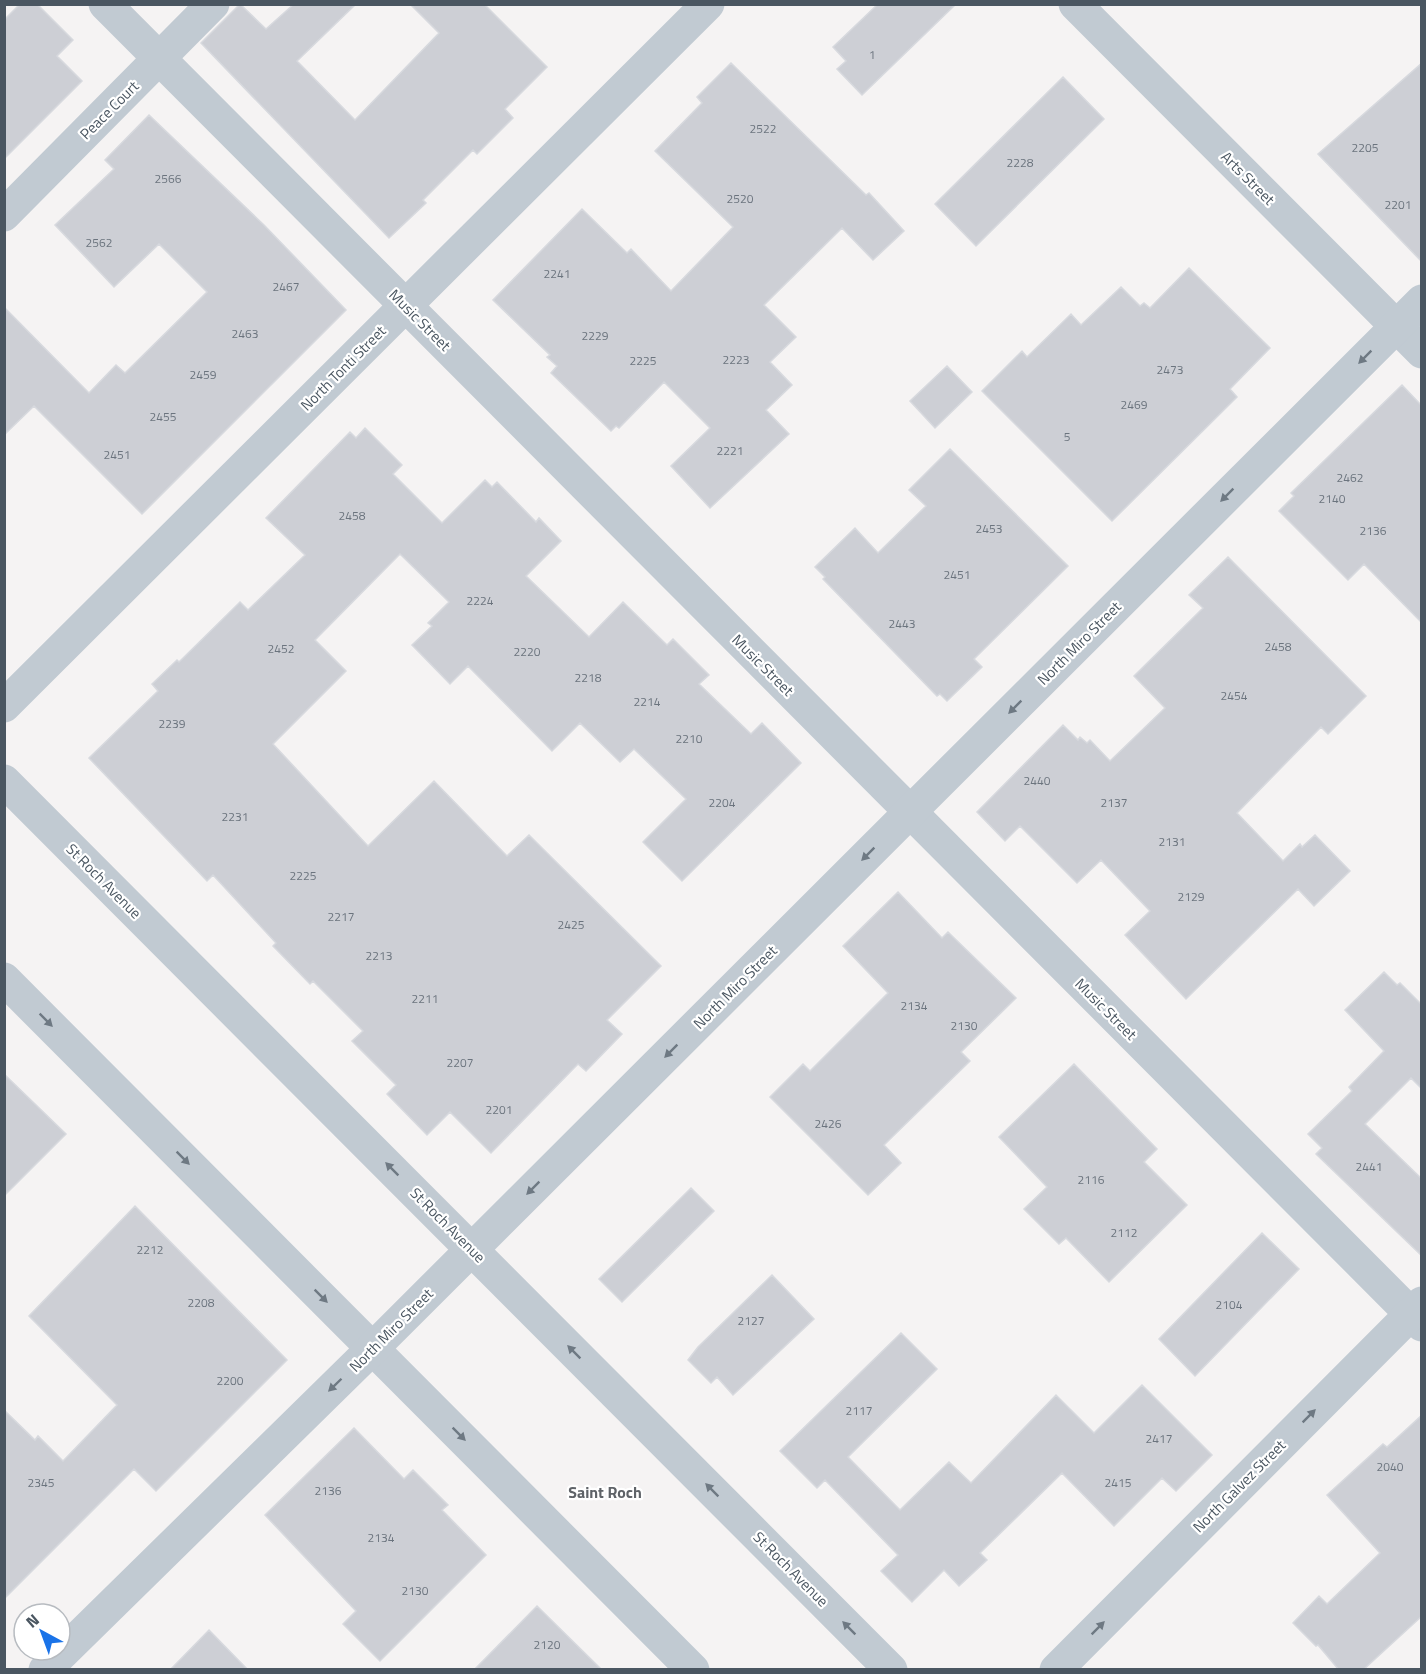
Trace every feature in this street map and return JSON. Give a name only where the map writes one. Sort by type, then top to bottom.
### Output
[{"type":"street","name":"Music Street","points":[[105,4],[909,812],[1418,1314]]},
{"type":"street","name":"Peace Court","points":[[4,215],[213,4]]},
{"type":"street","name":"North Tonti Street","points":[[4,706],[708,4]]},
{"type":"street","name":"Arts Street","points":[[1075,4],[1422,352]]},
{"type":"street","name":"North Miro Street","points":[[45,1670],[373,1348],[1422,301]]},
{"type":"street","name":"St Roch Avenue","points":[[4,782],[891,1670]]},
{"type":"street","points":[[4,979],[693,1670]]},
{"type":"street","name":"North Galvez Street","points":[[1056,1670],[1418,1314]]},
{"type":"building","points":[[20,4],[37,4],[73,40],[57,56],[82,81],[4,159],[4,20]]},
{"type":"building","points":[[240,4],[266,29],[294,4],[356,4],[297,61],[355,120],[439,33],[410,4],[484,4],[547,67],[505,109],[513,118],[477,154],[473,150],[423,200],[426,203],[389,238],[201,43]]},
{"type":"building","points":[[878,4],[956,4],[862,95],[837,69],[846,61],[833,47]]},
{"type":"building","points":[[731,63],[866,195],[869,193],[904,231],[873,260],[842,228],[764,305],[796,337],[770,362],[792,385],[766,410],[789,434],[710,508],[671,466],[710,428],[664,382],[619,428],[616,426],[611,431],[551,373],[557,366],[547,357],[550,355],[493,300],[582,209],[627,253],[631,249],[671,291],[733,227],[655,151],[702,103],[697,97]]},
{"type":"building","points":[[1422,63],[1422,262],[1318,154]]},
{"type":"building","points":[[1063,77],[1104,119],[976,246],[935,204]]},
{"type":"building","points":[[149,115],[264,225],[346,310],[142,514],[34,406],[4,435],[4,307],[89,393],[116,365],[125,373],[207,292],[159,244],[114,287],[55,225],[114,169],[105,160]]},
{"type":"building","points":[[1189,268],[1270,348],[1230,389],[1237,397],[1112,521],[982,391],[1022,351],[1027,357],[1071,314],[1081,325],[1121,287],[1140,306],[1144,303],[1150,308]]},
{"type":"building","points":[[947,366],[972,392],[935,428],[910,401]]},
{"type":"building","points":[[1402,385],[1422,406],[1422,623],[1364,564],[1348,580],[1279,511],[1294,496],[1291,493]]},
{"type":"building","points":[[365,428],[402,465],[393,474],[442,523],[485,480],[492,487],[497,482],[536,522],[539,518],[561,541],[526,576],[589,637],[623,602],[667,645],[673,639],[709,675],[699,684],[751,734],[762,723],[801,763],[682,881],[643,842],[686,799],[634,749],[620,762],[580,723],[552,751],[468,666],[450,684],[412,645],[432,626],[428,623],[449,602],[400,554],[315,640],[346,671],[273,744],[368,846],[434,781],[507,856],[529,835],[661,966],[607,1020],[622,1034],[586,1071],[578,1064],[491,1153],[450,1112],[427,1135],[387,1094],[396,1085],[352,1041],[363,1031],[313,981],[310,984],[273,946],[276,943],[213,875],[207,881],[89,758],[158,691],[152,684],[177,660],[179,662],[240,602],[248,610],[305,555],[266,518],[350,432],[356,438]]},
{"type":"building","points":[[950,449],[1068,566],[974,659],[982,667],[947,701],[940,694],[937,696],[823,579],[825,577],[815,567],[855,528],[878,553],[926,506],[909,490]]},
{"type":"building","points":[[1228,557],[1366,696],[1328,734],[1321,727],[1237,813],[1283,861],[1300,844],[1302,847],[1315,835],[1350,871],[1314,906],[1298,889],[1186,999],[1125,935],[1150,911],[1101,860],[1077,883],[1020,826],[1005,841],[977,812],[1063,725],[1078,740],[1080,737],[1087,743],[1090,740],[1110,761],[1165,708],[1134,676],[1203,608],[1189,595]]},
{"type":"building","points":[[898,892],[942,938],[948,932],[1016,998],[961,1052],[970,1061],[884,1145],[901,1163],[868,1195],[770,1097],[803,1064],[810,1071],[888,993],[843,946]]},
{"type":"building","points":[[1384,972],[1397,985],[1400,983],[1422,1005],[1422,1089],[1411,1078],[1365,1124],[1422,1179],[1422,1256],[1316,1154],[1322,1148],[1308,1134],[1352,1091],[1349,1087],[1384,1051],[1345,1010]]},
{"type":"building","points":[[1074,1064],[1157,1149],[1144,1162],[1187,1205],[1109,1282],[1066,1238],[1059,1244],[1024,1209],[1047,1187],[999,1137]]},
{"type":"building","points":[[4,1074],[66,1134],[4,1196]]},
{"type":"building","points":[[691,1188],[714,1211],[622,1302],[599,1279]]},
{"type":"building","points":[[135,1206],[287,1360],[156,1491],[134,1469],[4,1599],[4,1410],[35,1440],[38,1436],[63,1461],[117,1405],[29,1316]]},
{"type":"building","points":[[1262,1233],[1299,1269],[1195,1376],[1159,1339]]},
{"type":"building","points":[[772,1275],[814,1319],[733,1395],[717,1377],[711,1383],[688,1360],[698,1347]]},
{"type":"building","points":[[901,1333],[937,1369],[848,1457],[900,1510],[949,1462],[971,1483],[1056,1395],[1094,1433],[1142,1385],[1212,1455],[1176,1491],[1162,1478],[1114,1526],[1062,1473],[980,1553],[987,1560],[959,1586],[944,1570],[912,1602],[881,1571],[898,1555],[825,1480],[817,1488],[780,1451]]},
{"type":"building","points":[[1422,1415],[1422,1616],[1363,1670],[1339,1670],[1318,1645],[1316,1646],[1293,1623],[1319,1596],[1327,1604],[1380,1553],[1327,1495],[1383,1444],[1387,1447]]},
{"type":"building","points":[[354,1428],[404,1479],[413,1470],[448,1505],[442,1510],[486,1555],[380,1661],[343,1624],[356,1611],[265,1515]]},
{"type":"building","points":[[537,1606],[602,1670],[474,1670]]},
{"type":"building","points":[[209,1630],[248,1670],[170,1670]]},
{"type":"district","name":"Saint Roch","points":[[605,1492]]}]
